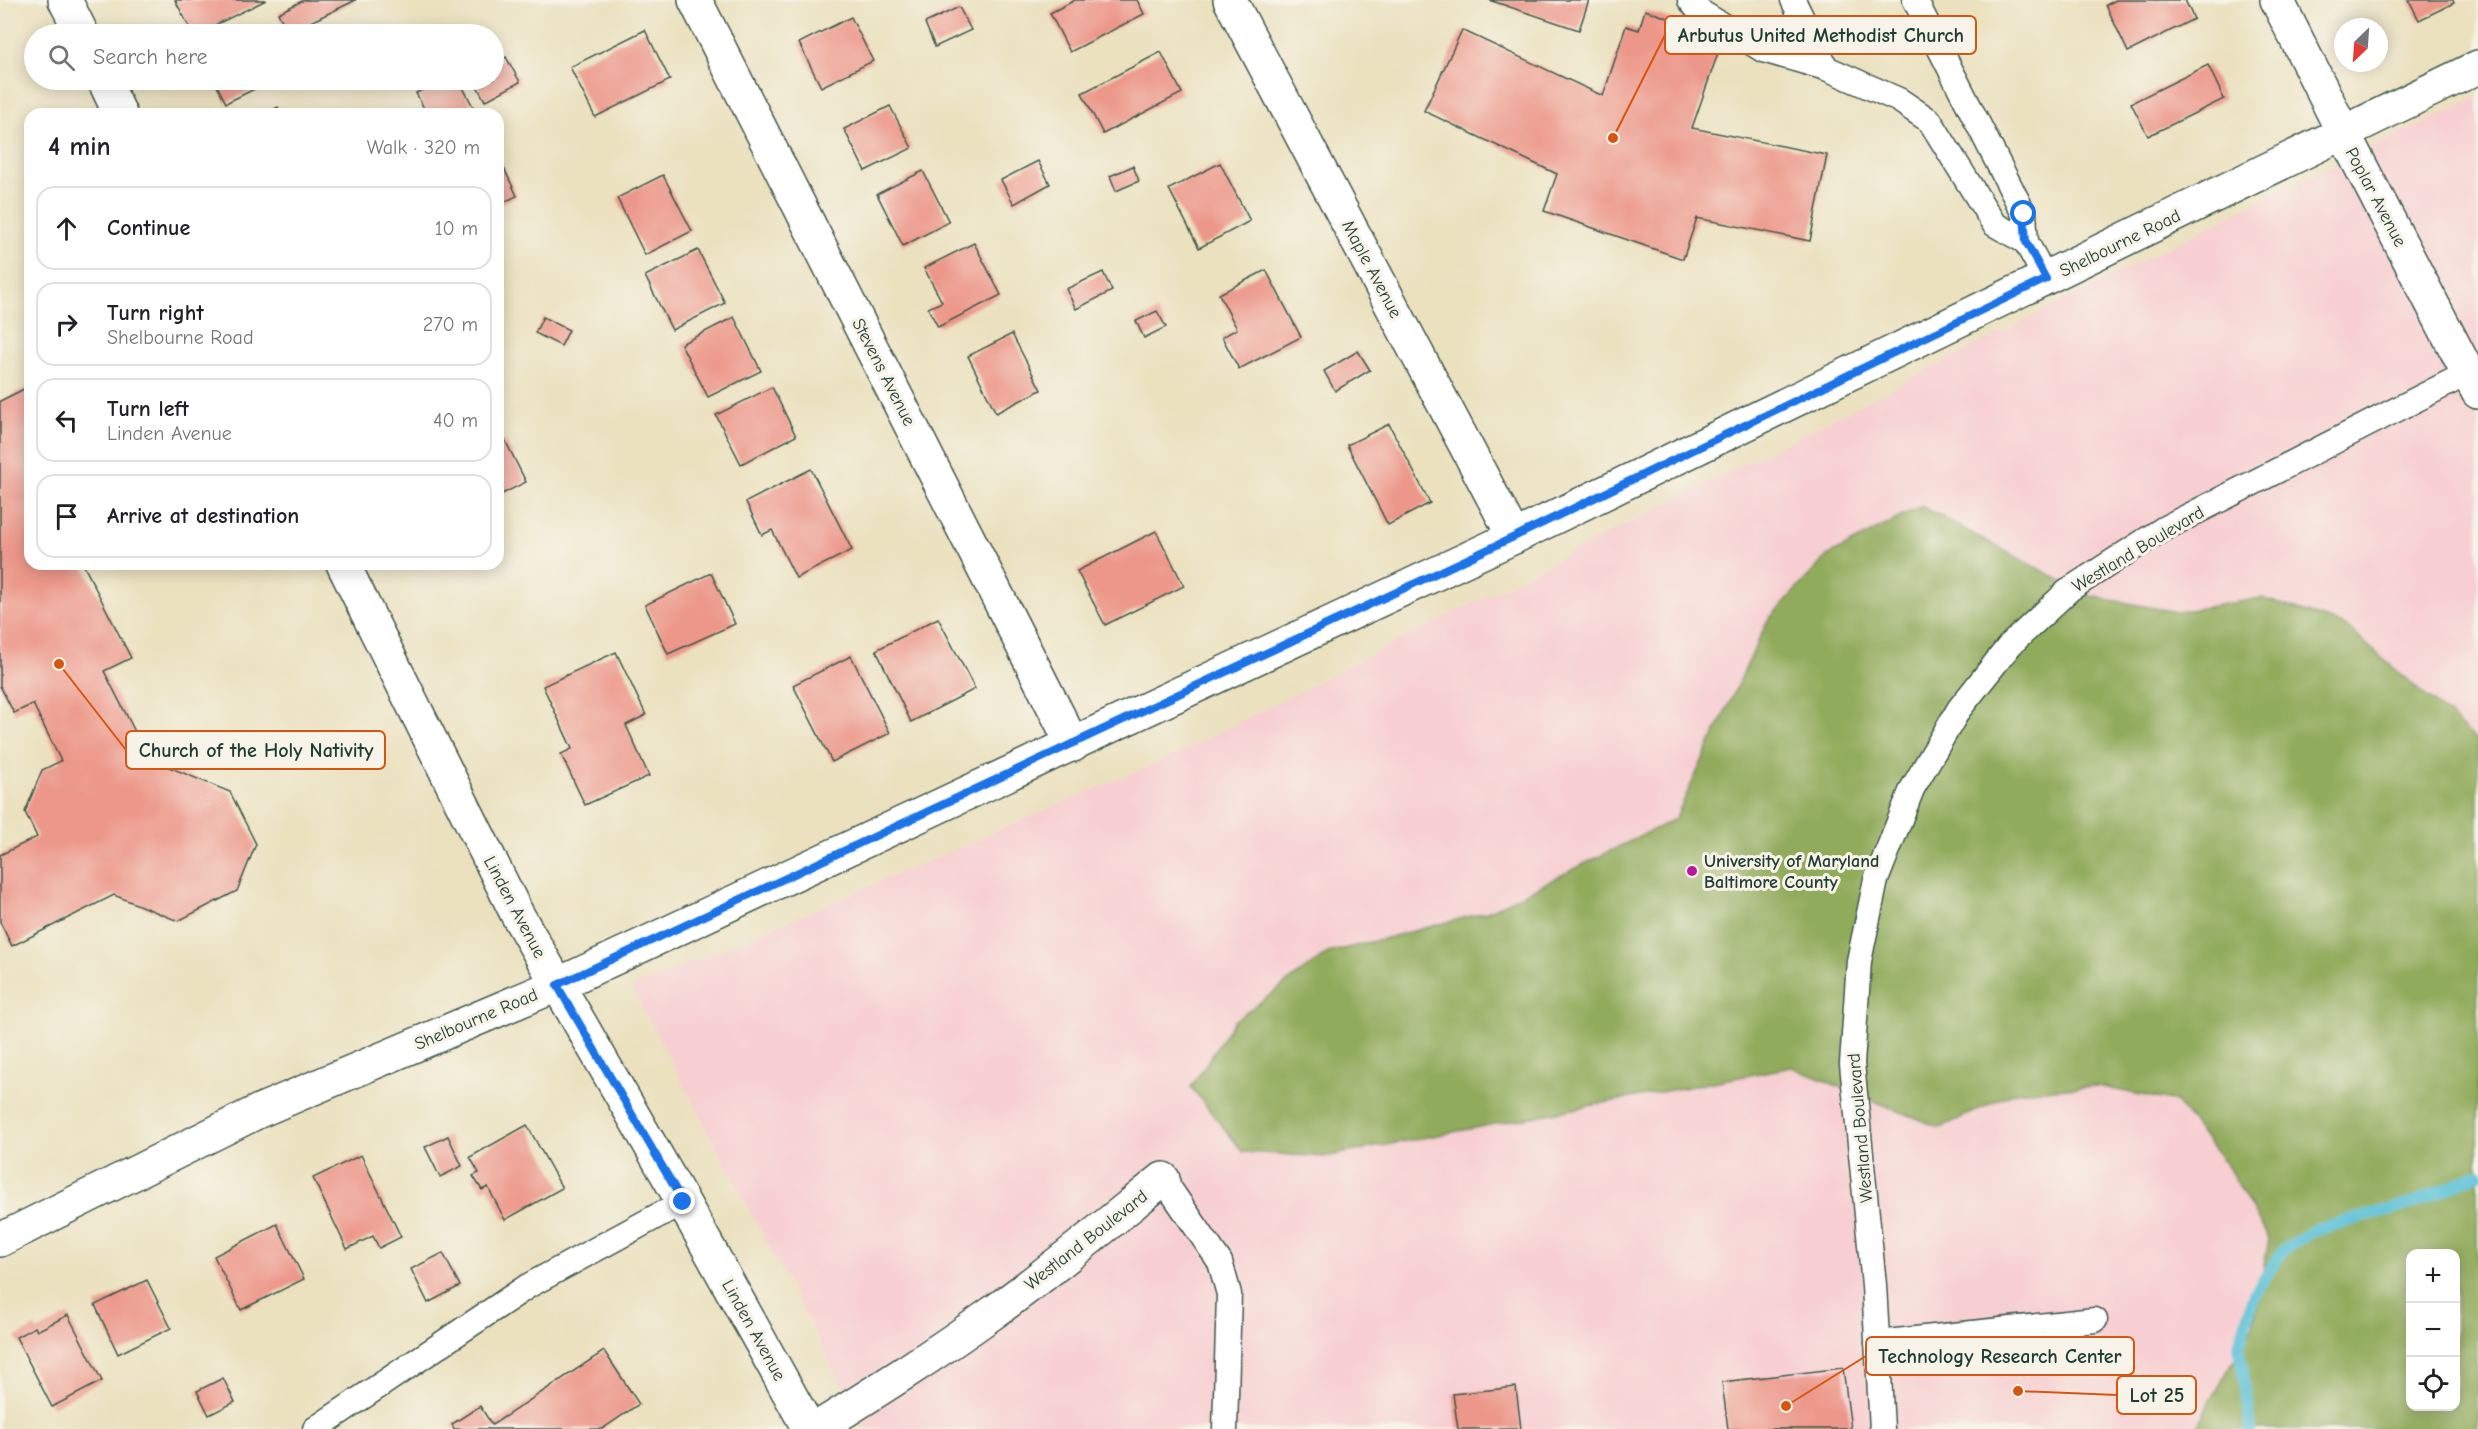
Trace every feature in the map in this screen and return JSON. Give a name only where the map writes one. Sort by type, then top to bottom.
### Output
[{"type":"street","points":[[65,0],[77,24]]},
{"type":"street","name":"Stevens Avenue","points":[[695,0],[1073,745]]},
{"type":"street","name":"Maple Avenue","points":[[1230,0],[1514,537]]},
{"type":"street","name":"Poplar Avenue","points":[[2277,0],[2473,382]]},
{"type":"street","name":"Shelbourne Road","points":[[0,1240],[259,1111],[557,985],[1514,537],[2478,67]]},
{"type":"street","points":[[109,90],[117,108]]},
{"type":"street","name":"Linden Avenue","points":[[346,570],[517,914],[683,1202],[809,1429]]},
{"type":"street","name":"Westland Boulevard","points":[[816,1429],[921,1363],[992,1313],[1068,1256],[1163,1179]]},
{"type":"lane","points":[[1690,0],[1699,10],[1763,50],[1826,68],[1899,100],[1930,121],[1994,224],[2026,242]]},
{"type":"lane","points":[[1793,0],[1826,68]]},
{"type":"lane","points":[[1915,0],[2024,214],[2026,242],[2046,279]]},
{"type":"lane","name":"Westland Boulevard","points":[[1882,1429],[1874,1285],[1852,1064],[1859,962],[1876,880],[1912,789],[1959,709],[2010,645],[2070,588],[2163,530],[2473,382]]},
{"type":"lane","name":"Westland Boulevard","points":[[1163,1179],[1220,1262],[1229,1294],[1225,1429]]},
{"type":"lane","points":[[315,1429],[528,1286],[683,1202]]},
{"type":"lane","points":[[1877,1343],[2095,1320]]},
{"type":"shaded area","name":"University of Maryland Baltimore County","points":[[2478,97],[2478,1429],[866,1429],[632,988],[1179,753],[2245,208]]},
{"type":"green space","points":[[1921,506],[2090,596],[2177,612],[2262,598],[2344,625],[2478,741],[2477,1429],[2195,1429],[2253,1326],[2269,1239],[2228,1167],[2176,1102],[2097,1086],[2015,1092],[1940,1128],[1791,1067],[1324,1157],[1243,1152],[1191,1087],[1234,1021],[1328,953],[1487,912],[1675,819],[1768,620],[1827,556]]},
{"type":"building","points":[[175,0],[266,0],[217,24],[188,24]]},
{"type":"building","points":[[304,0],[356,0],[307,24],[284,24],[278,13]]},
{"type":"building","points":[[1075,0],[1137,0],[1144,14],[1070,52],[1050,13]]},
{"type":"building","points":[[1489,0],[1589,0],[1579,30]]},
{"type":"building","points":[[2116,0],[2185,0],[2194,19],[2128,52],[2106,5]]},
{"type":"building","points":[[2409,0],[2453,0],[2454,3],[2419,20]]},
{"type":"building","points":[[959,7],[971,30],[935,47],[925,23]]},
{"type":"building","points":[[1645,10],[1677,21],[1671,37],[1718,53],[1692,128],[1827,155],[1810,241],[1697,218],[1683,259],[1544,211],[1557,174],[1424,111],[1462,30],[1603,96],[1626,26],[1639,30]]},
{"type":"building","points":[[851,17],[873,61],[821,87],[799,43]]},
{"type":"building","points":[[645,30],[670,80],[595,117],[570,67]]},
{"type":"building","points":[[1161,52],[1182,93],[1103,134],[1082,93]]},
{"type":"building","points":[[506,57],[520,82],[485,101],[479,90],[504,90],[504,58]]},
{"type":"building","points":[[2208,65],[2224,99],[2148,136],[2131,103]]},
{"type":"building","points":[[219,90],[253,90],[226,103]]},
{"type":"building","points":[[422,90],[464,90],[474,108],[424,108],[416,93]]},
{"type":"building","points":[[890,106],[912,148],[865,171],[844,129]]},
{"type":"building","points":[[1038,161],[1050,184],[1014,204],[1001,180]]},
{"type":"building","points":[[1220,163],[1250,221],[1199,248],[1169,189]]},
{"type":"building","points":[[1133,166],[1139,181],[1116,191],[1110,176]]},
{"type":"building","points":[[504,168],[517,196],[504,202]]},
{"type":"building","points":[[923,171],[949,222],[903,246],[877,194]]},
{"type":"building","points":[[663,175],[692,231],[645,255],[617,198]]},
{"type":"building","points":[[974,243],[1001,295],[938,327],[928,308],[942,302],[924,268]]},
{"type":"building","points":[[698,250],[725,303],[672,330],[645,276]]},
{"type":"building","points":[[1266,270],[1301,337],[1239,369],[1222,337],[1237,329],[1219,294]]},
{"type":"building","points":[[1103,272],[1112,291],[1076,309],[1066,289]]},
{"type":"building","points":[[1157,311],[1166,327],[1144,338],[1136,321]]},
{"type":"building","points":[[543,317],[569,330],[561,346],[535,333]]},
{"type":"building","points":[[734,317],[761,371],[708,397],[681,344]]},
{"type":"building","points":[[1012,334],[1041,390],[996,413],[968,356]]},
{"type":"building","points":[[1358,351],[1370,370],[1335,391],[1324,371]]},
{"type":"building","points":[[772,387],[796,436],[741,464],[716,415]]},
{"type":"building","points":[[24,389],[24,570],[86,570],[131,658],[104,671],[149,759],[230,792],[256,844],[237,891],[178,921],[114,895],[12,946],[0,922],[0,855],[37,837],[25,812],[42,770],[61,761],[33,704],[14,713],[0,686],[0,401]]},
{"type":"building","points":[[1389,424],[1430,503],[1388,525],[1347,445]]},
{"type":"building","points":[[504,441],[526,482],[504,493]]},
{"type":"building","points":[[811,469],[852,550],[796,578],[772,530],[762,535],[746,502]]},
{"type":"building","points":[[1156,531],[1184,586],[1105,625],[1077,571]]},
{"type":"building","points":[[711,573],[735,624],[668,654],[645,605]]},
{"type":"building","points":[[938,618],[975,689],[911,722],[876,650]]},
{"type":"building","points":[[616,652],[646,715],[626,725],[649,776],[585,805],[561,754],[572,749],[543,686]]},
{"type":"building","points":[[851,656],[890,733],[832,762],[793,685]]},
{"type":"building","points":[[527,1125],[562,1188],[505,1220],[488,1187],[482,1190],[473,1176],[479,1173],[470,1157]]},
{"type":"building","points":[[448,1136],[462,1166],[440,1177],[425,1147]]},
{"type":"building","points":[[361,1155],[401,1237],[379,1248],[373,1236],[347,1249],[313,1178]]},
{"type":"building","points":[[277,1224],[304,1279],[241,1310],[214,1256]]},
{"type":"building","points":[[443,1253],[460,1286],[428,1303],[411,1269]]},
{"type":"building","points":[[147,1280],[171,1328],[118,1354],[95,1305]]},
{"type":"building","points":[[68,1315],[102,1381],[52,1407],[16,1337],[35,1327],[37,1331]]},
{"type":"building","points":[[604,1351],[639,1404],[602,1429],[454,1429],[452,1424],[480,1406],[492,1425]]},
{"type":"building","points":[[1843,1368],[1851,1429],[1728,1429],[1722,1382]]},
{"type":"building","points":[[223,1378],[235,1402],[209,1415],[197,1391]]},
{"type":"building","points":[[1516,1387],[1521,1429],[1458,1429],[1453,1394]]},
{"type":"waterway","points":[[2251,1429],[2239,1346],[2254,1294],[2283,1250],[2315,1230],[2414,1203],[2478,1174]]},
{"type":"place","name":"Arbutus United Methodist Church","points":[[1613,138]]},
{"type":"place","name":"Church of the Holy Nativity","points":[[59,664]]},
{"type":"place","name":"University of Maryland Baltimore County","points":[[1692,871]]},
{"type":"place","name":"Lot 25","points":[[2018,1391]]},
{"type":"place","name":"Technology Research Center","points":[[1786,1406]]},
{"type":"route","points":[[683,1202],[557,985],[1514,537],[2046,279],[2026,242],[2024,214]]}]
